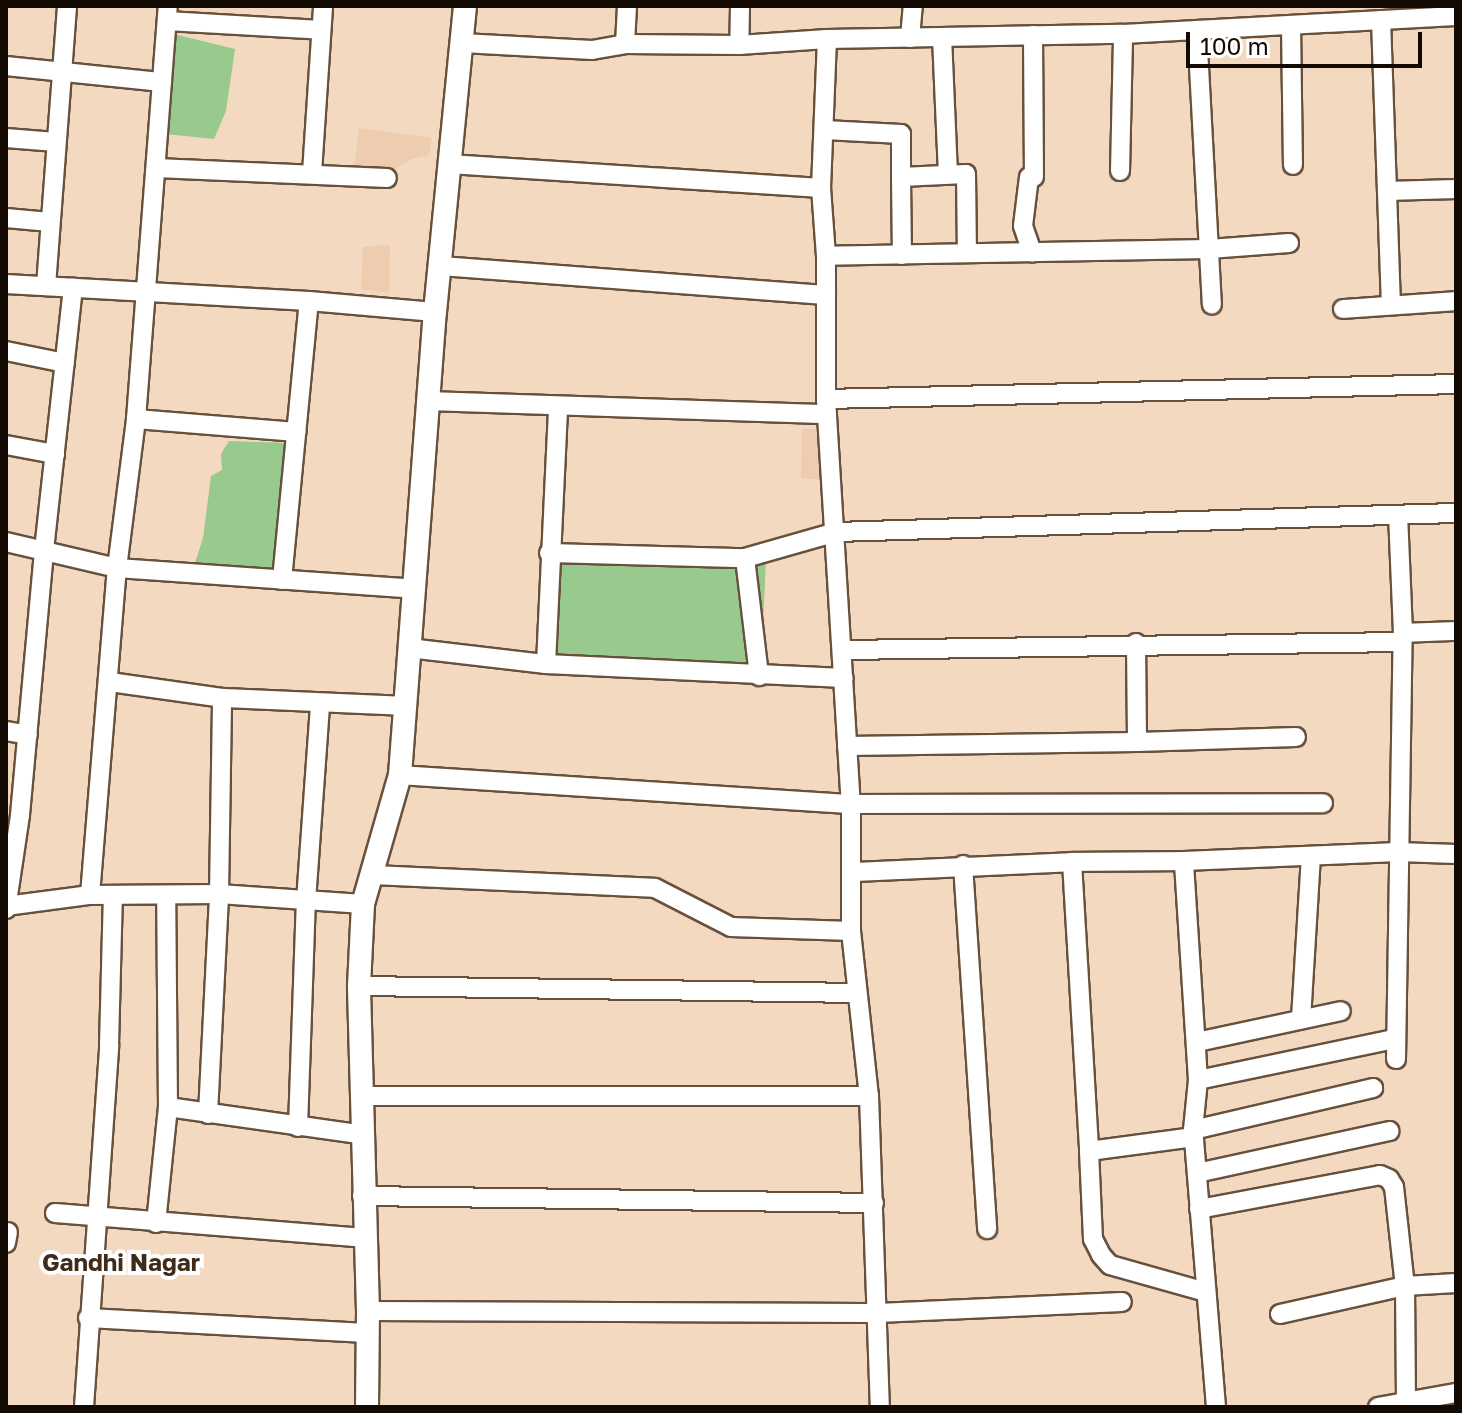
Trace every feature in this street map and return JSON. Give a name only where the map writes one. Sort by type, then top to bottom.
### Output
[{"type":"street","points":[[46,286],[67,6]]},
{"type":"street","points":[[312,173],[323,6]]},
{"type":"street","points":[[367,1407],[362,1196],[364,1096],[359,986],[363,904],[400,775],[435,312],[465,6]]},
{"type":"street","points":[[625,44],[627,6]]},
{"type":"street","points":[[739,45],[740,6]]},
{"type":"street","points":[[910,38],[913,6]]},
{"type":"street","points":[[90,895],[110,682],[117,568],[136,419],[168,13],[321,30]]},
{"type":"street","points":[[462,43],[592,50],[625,44],[739,45],[827,39],[1123,34],[1456,16]]},
{"type":"street","points":[[1381,20],[1391,304]]},
{"type":"street","points":[[1291,25],[1293,165]]},
{"type":"street","points":[[1197,30],[1212,305]]},
{"type":"street","points":[[1120,171],[1123,34]]},
{"type":"street","points":[[1032,252],[1023,226],[1031,177],[1033,35]]},
{"type":"street","points":[[942,37],[948,173]]},
{"type":"street","points":[[827,39],[821,188],[826,256],[826,406],[851,804],[851,931],[869,1096],[880,1407]]},
{"type":"street","points":[[6,66],[162,82]]},
{"type":"street","points":[[825,130],[901,134],[902,255]]},
{"type":"street","points":[[6,138],[56,142]]},
{"type":"street","points":[[449,164],[821,188]]},
{"type":"street","points":[[156,168],[387,178]]},
{"type":"street","points":[[901,177],[966,174],[967,253]]},
{"type":"street","points":[[1387,191],[1456,189]]},
{"type":"street","points":[[6,218],[50,222]]},
{"type":"street","points":[[826,256],[1209,249],[1289,243]]},
{"type":"street","points":[[440,266],[826,295]]},
{"type":"street","points":[[6,284],[146,290],[435,312]]},
{"type":"street","points":[[73,288],[44,550],[28,735],[13,814],[6,907],[90,895],[219,894],[363,904]]},
{"type":"street","points":[[282,580],[309,301]]},
{"type":"street","points":[[1343,309],[1456,301]]},
{"type":"street","points":[[6,351],[65,363]]},
{"type":"street","points":[[429,401],[558,406],[826,406],[1456,384]]},
{"type":"street","points":[[546,664],[558,406]]},
{"type":"street","points":[[136,419],[296,432]]},
{"type":"street","points":[[6,445],[55,454]]},
{"type":"street","points":[[549,553],[745,558],[836,532],[1456,513]]},
{"type":"street","points":[[1396,1059],[1403,637],[1398,515]]},
{"type":"street","points":[[6,542],[117,568],[414,589]]},
{"type":"street","points":[[745,558],[759,676]]},
{"type":"street","points":[[843,650],[1403,637],[1456,631]]},
{"type":"street","points":[[1136,643],[1137,742]]},
{"type":"street","points":[[409,648],[546,664],[844,678]]},
{"type":"street","points":[[110,682],[222,698],[404,706]]},
{"type":"street","points":[[208,1114],[219,894],[222,698]]},
{"type":"street","points":[[298,1127],[306,901],[320,704]]},
{"type":"street","points":[[6,731],[28,735]]},
{"type":"street","points":[[847,746],[1296,737]]},
{"type":"street","points":[[400,775],[851,804],[1323,803]]},
{"type":"street","points":[[853,872],[963,865],[1184,861],[1398,852],[1456,854]]},
{"type":"street","points":[[1301,1019],[1311,857]]},
{"type":"street","points":[[1184,861],[1197,1042],[1194,1134],[1216,1407]]},
{"type":"street","points":[[1072,862],[1093,1239],[1110,1265],[1206,1292]]},
{"type":"street","points":[[963,865],[987,1229]]},
{"type":"street","points":[[371,875],[655,888],[731,927],[851,931]]},
{"type":"street","points":[[156,1223],[168,1107],[166,895]]},
{"type":"street","points":[[84,1407],[109,1045],[113,896]]},
{"type":"street","points":[[359,986],[857,993]]},
{"type":"street","points":[[1197,1042],[1341,1011]]},
{"type":"street","points":[[1198,1080],[1395,1039]]},
{"type":"street","points":[[1089,1151],[1194,1134],[1373,1088]]},
{"type":"street","points":[[364,1096],[869,1096]]},
{"type":"street","points":[[168,1107],[364,1135]]},
{"type":"street","points":[[1197,1173],[1389,1131]]},
{"type":"street","points":[[1199,1209],[1380,1175],[1394,1187],[1405,1286],[1406,1400]]},
{"type":"street","points":[[362,1196],[874,1203]]},
{"type":"street","points":[[55,1213],[364,1238]]},
{"type":"street","points":[[1280,1314],[1405,1286],[1456,1283]]},
{"type":"street","points":[[88,1318],[367,1322],[878,1313],[1122,1302]]},
{"type":"street","points":[[1378,1407],[1456,1393]]},
{"type":"shaded area","points":[[359,128],[432,138],[429,155],[411,159],[390,172],[354,168]]},
{"type":"shaded area","points":[[390,245],[389,293],[361,289],[363,247]]},
{"type":"shaded area","points":[[802,429],[818,429],[823,480],[801,478]]},
{"type":"green space","points":[[174,34],[235,49],[226,111],[214,139],[165,134]]},
{"type":"green space","points":[[229,441],[287,443],[272,573],[193,569],[203,538],[211,476],[222,470],[221,454]]},
{"type":"green space","points":[[560,556],[766,560],[761,666],[552,659]]},
{"type":"district","name":"Gandhi Nagar","points":[[121,1262]]}]
